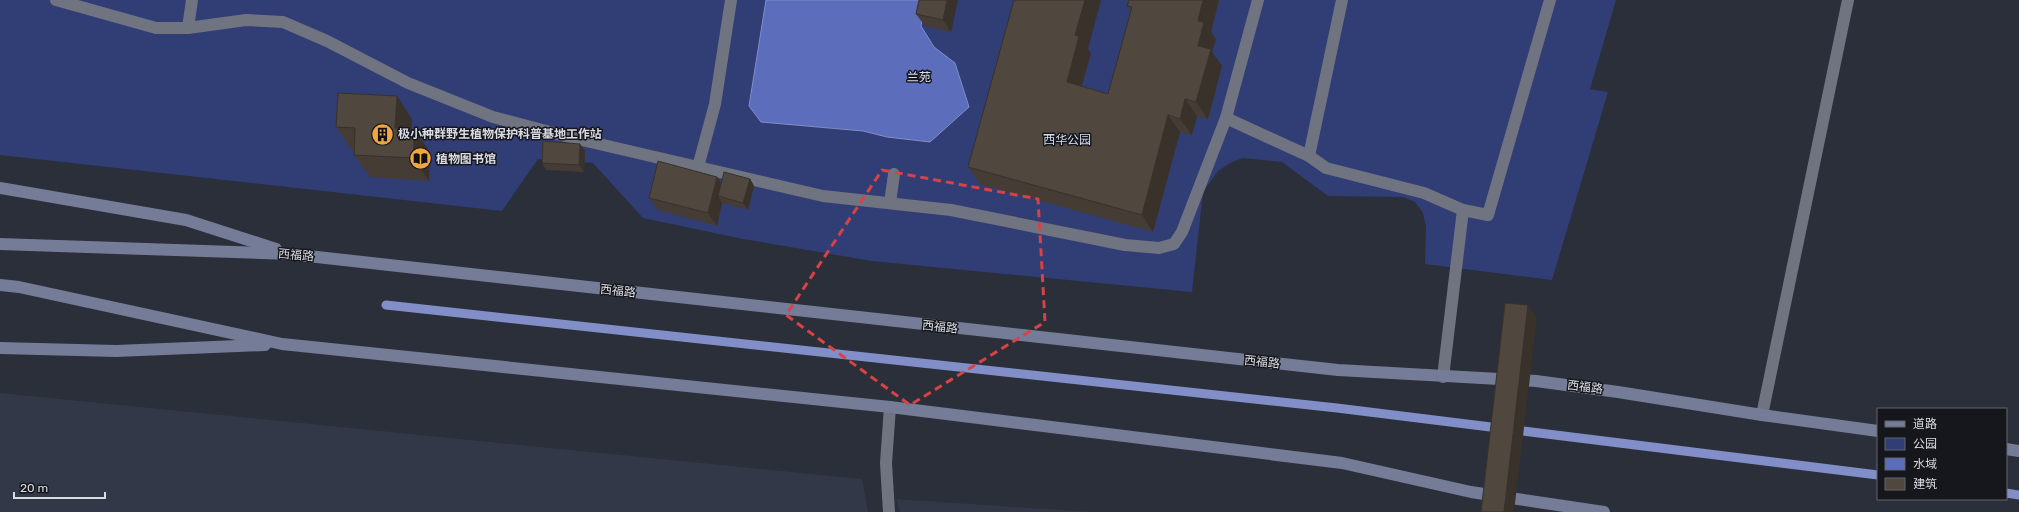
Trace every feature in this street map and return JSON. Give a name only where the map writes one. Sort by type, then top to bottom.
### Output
[{"type":"main road","points":[[0,188],[186,220],[290,254]]},
{"type":"main road","name":"西福路","points":[[0,244],[290,254],[1330,370],[1536,381],[1877,431]]},
{"type":"main road","points":[[0,285],[19,287],[282,344],[890,407],[1342,464],[1471,492],[1604,512]]},
{"type":"main road","points":[[0,348],[116,351],[282,344]]},
{"type":"main road","points":[[2007,449],[2019,451]]},
{"type":"street","points":[[56,0],[132,23],[156,28],[188,28],[246,20],[284,22],[327,41],[408,83],[493,117],[568,137],[823,196],[951,210],[1125,245],[1159,248],[1174,244],[1182,232],[1226,118],[1258,0]]},
{"type":"street","points":[[188,28],[192,0]]},
{"type":"street","points":[[698,167],[715,104],[731,0]]},
{"type":"street","points":[[1309,156],[1342,0]]},
{"type":"street","points":[[1226,118],[1309,156],[1326,168],[1424,192],[1462,210],[1488,215],[1550,0]]},
{"type":"street","points":[[1762,415],[1848,0]]},
{"type":"street","points":[[890,203],[894,174]]},
{"type":"street","points":[[1443,377],[1462,210]]},
{"type":"street","points":[[889,512],[886,463],[890,407]]},
{"type":"highlighted area","points":[[882,170],[1038,199],[1045,322],[910,405],[786,315]]},
{"type":"shaded area","points":[[0,393],[862,479],[868,512],[0,512]]},
{"type":"shaded area","points":[[896,499],[1091,512],[900,512]]},
{"type":"green space","name":"西华公园","points":[[0,0],[1616,0],[1590,89],[1608,92],[1552,280],[1425,264],[1426,227],[1423,213],[1415,202],[1403,197],[1328,196],[1282,162],[1243,158],[1230,163],[1218,171],[1203,192],[1192,292],[872,261],[743,239],[643,218],[593,163],[538,159],[502,211],[0,155]]},
{"type":"water","name":"兰苑","points":[[766,0],[925,0],[921,26],[934,47],[955,63],[969,107],[930,142],[887,137],[863,131],[761,122],[749,106]]},
{"type":"building","points":[[919,0],[947,0],[943,20],[916,14]]},
{"type":"building","points":[[1014,0],[1085,0],[1075,35],[1079,36],[1067,82],[1108,94],[1132,7],[1127,6],[1129,0],[1203,0],[1198,21],[1204,22],[1198,46],[1211,49],[1196,102],[1185,99],[1180,119],[1168,115],[1142,215],[968,167]]},
{"type":"building","points":[[338,93],[397,96],[395,128],[415,130],[413,158],[354,155],[355,128],[336,127]]},
{"type":"building","points":[[543,141],[580,144],[579,165],[542,163]]},
{"type":"building","points":[[658,161],[717,177],[708,213],[649,198]]},
{"type":"building","points":[[724,172],[750,179],[743,203],[718,196]]},
{"type":"building","points":[[1505,303],[1528,305],[1504,512],[1481,512]]},
{"type":"waterway","points":[[386,305],[1337,408],[1877,475]]},
{"type":"waterway","points":[[2007,493],[2019,495]]},
{"type":"place","name":"极小种群野生植物保护科普基地工作站","points":[[382,134]]},
{"type":"place","name":"植物图书馆","points":[[421,159]]}]
